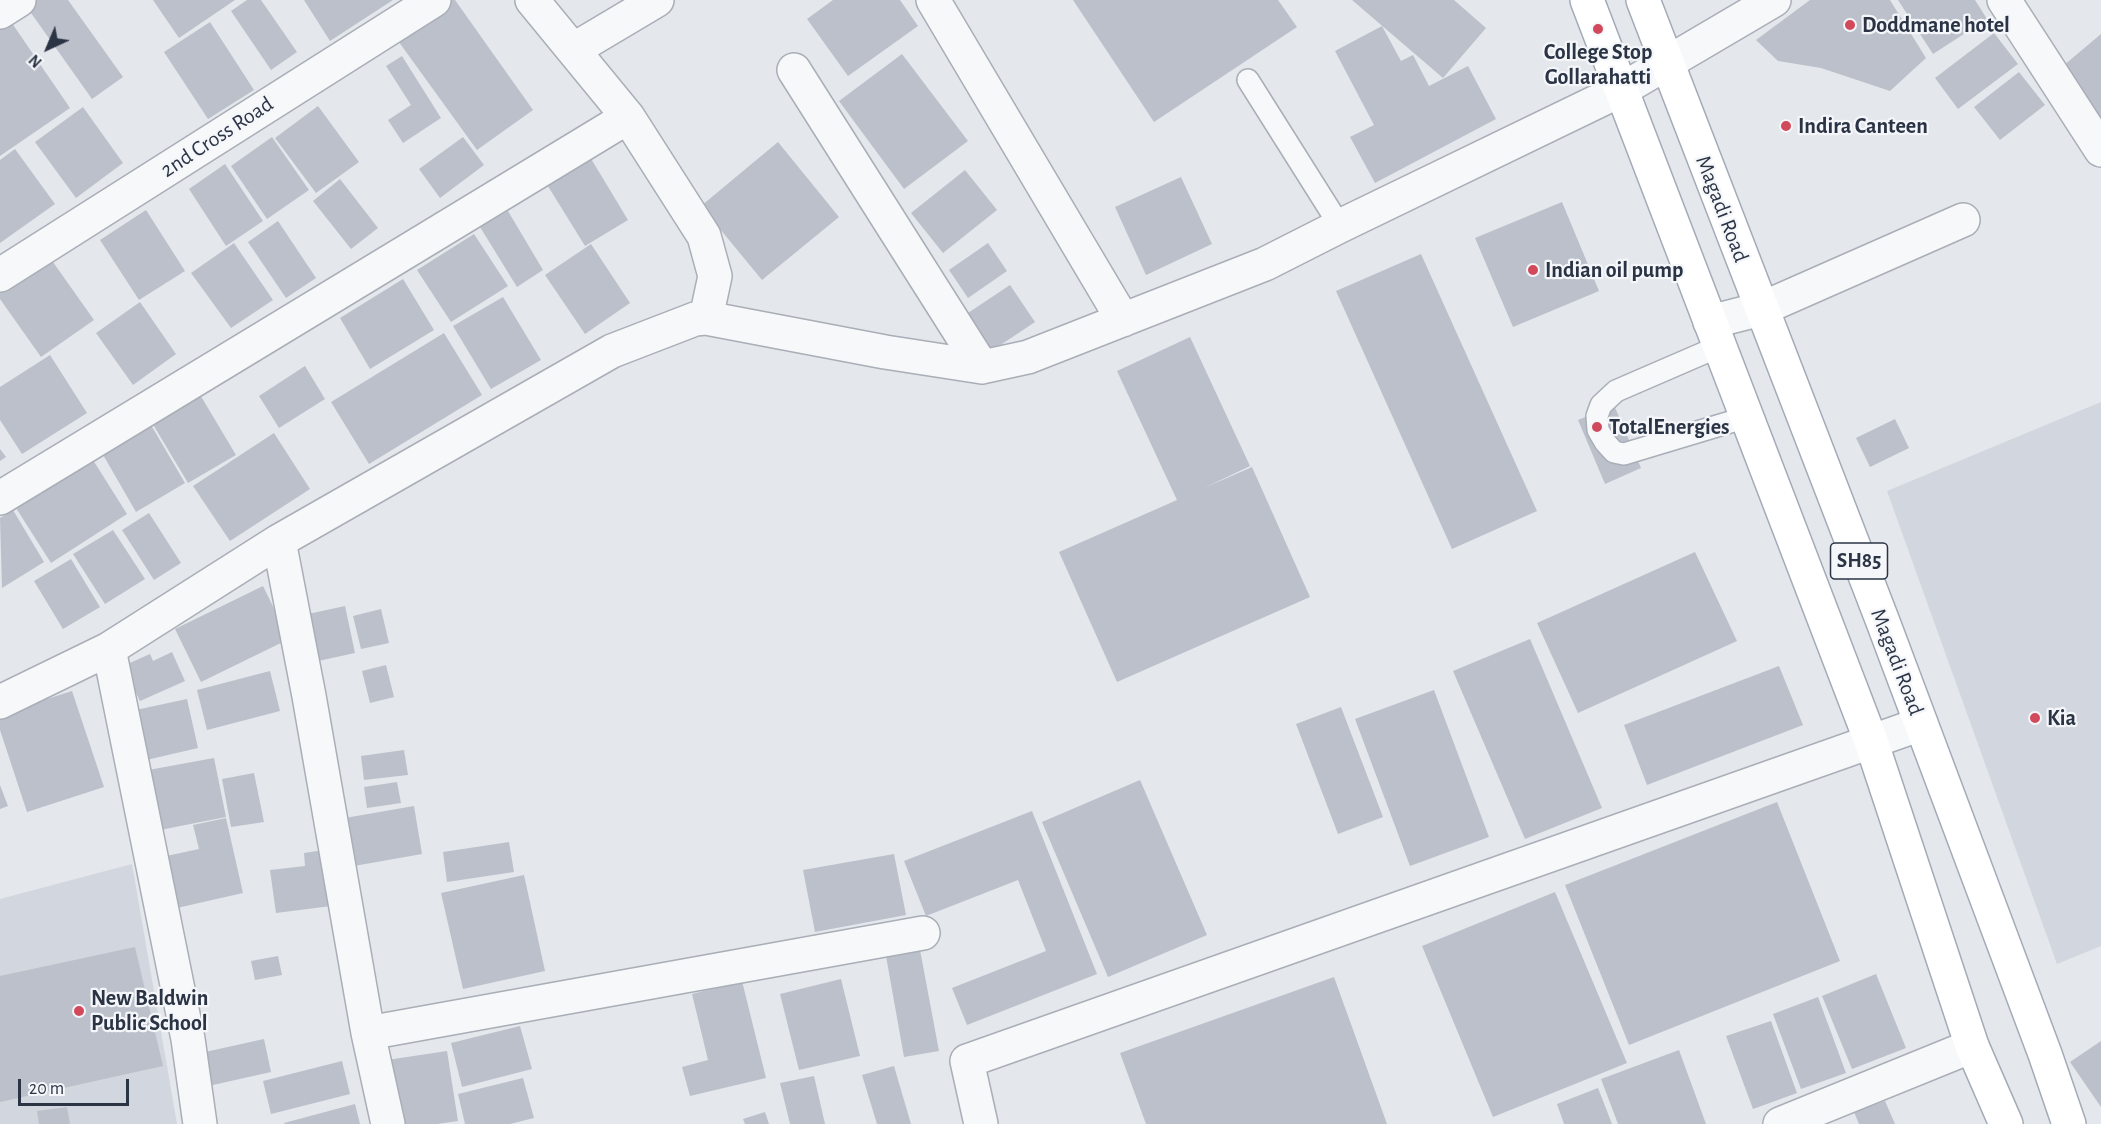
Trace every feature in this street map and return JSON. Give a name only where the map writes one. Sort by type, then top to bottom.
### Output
[{"type":"main road","name":"SH85","points":[[1587,0],[1871,741],[1972,1046],[2006,1124]]},
{"type":"main road","name":"Magadi Road","points":[[1643,0],[1921,724],[2069,1124]]},
{"type":"street","points":[[0,12],[19,0]]},
{"type":"street","name":"2nd Cross Road","points":[[0,275],[434,0]]},
{"type":"street","points":[[532,0],[628,117],[704,236],[715,276],[706,318]]},
{"type":"street","points":[[573,50],[657,0]]},
{"type":"street","points":[[933,0],[1124,320]]},
{"type":"street","points":[[0,702],[109,649],[279,541],[612,351],[696,319],[706,318],[885,352],[982,367],[1028,357],[1265,264],[1621,90],[1774,0]]},
{"type":"street","points":[[2004,0],[2101,150]]},
{"type":"street","points":[[794,70],[982,367]]},
{"type":"street","points":[[0,498],[628,117]]},
{"type":"street","points":[[1715,334],[1761,309],[1963,220]]},
{"type":"street","points":[[279,541],[309,696],[368,1034],[388,1124]]},
{"type":"street","points":[[109,649],[188,1039],[200,1124]]},
{"type":"street","points":[[981,1124],[967,1061],[1921,724]]},
{"type":"street","points":[[368,1034],[923,933]]},
{"type":"street","points":[[1780,1124],[1972,1046]]},
{"type":"lane","points":[[1248,80],[1340,226]]},
{"type":"lane","points":[[1715,334],[1616,391],[1601,405],[1597,416],[1598,430],[1614,452],[1624,454],[1747,417]]},
{"type":"shaded area","name":"Kia","points":[[2101,402],[2101,946],[2057,964],[1887,491]]},
{"type":"shaded area","name":"New Baldwin Public School","points":[[132,864],[177,1124],[0,1124],[0,899]]},
{"type":"building","points":[[29,0],[68,0],[123,77],[92,99],[24,3]]},
{"type":"building","points":[[153,0],[235,0],[179,38]]},
{"type":"building","points":[[247,0],[261,0],[297,52],[271,70],[231,11]]},
{"type":"building","points":[[304,0],[393,0],[330,41]]},
{"type":"building","points":[[449,0],[455,0],[533,110],[477,150],[396,38]]},
{"type":"building","points":[[833,0],[900,0],[918,26],[848,76],[807,19]]},
{"type":"building","points":[[1073,0],[1278,0],[1297,27],[1154,122]]},
{"type":"building","points":[[1352,0],[1454,0],[1486,28],[1443,78]]},
{"type":"building","points":[[1810,0],[1890,0],[1926,58],[1890,91],[1821,68],[1778,61],[1756,40]]},
{"type":"building","points":[[1898,0],[1975,0],[1987,19],[1933,54]]},
{"type":"building","points":[[3,10],[70,108],[0,156],[0,13]]},
{"type":"building","points":[[210,22],[254,90],[208,119],[164,52]]},
{"type":"building","points":[[1382,26],[1401,61],[1413,55],[1429,86],[1468,66],[1496,119],[1375,183],[1350,137],[1374,125],[1335,51]]},
{"type":"building","points":[[1994,33],[2018,64],[1958,109],[1935,78]]},
{"type":"building","points":[[2101,34],[2101,117],[2098,120],[2057,71]]},
{"type":"building","points":[[902,54],[968,141],[904,189],[839,101]]},
{"type":"building","points":[[402,56],[441,118],[403,143],[388,120],[411,105],[386,66]]},
{"type":"building","points":[[2019,72],[2045,105],[2000,140],[1974,107]]},
{"type":"building","points":[[318,106],[359,162],[316,193],[275,138]]},
{"type":"building","points":[[83,107],[123,163],[76,198],[35,142]]},
{"type":"building","points":[[272,137],[309,190],[267,219],[231,166]]},
{"type":"building","points":[[463,137],[484,165],[440,198],[419,169]]},
{"type":"building","points":[[778,142],[839,217],[762,280],[701,206]]},
{"type":"building","points":[[15,149],[55,204],[0,243],[0,160]]},
{"type":"building","points":[[590,157],[628,220],[585,246],[546,183]]},
{"type":"building","points":[[225,164],[263,221],[226,246],[189,189]]},
{"type":"building","points":[[965,170],[997,210],[943,253],[911,213]]},
{"type":"building","points":[[1181,177],[1212,244],[1146,275],[1115,207]]},
{"type":"building","points":[[340,179],[378,228],[351,249],[313,201]]},
{"type":"building","points":[[1562,202],[1599,291],[1513,327],[1475,238]]},
{"type":"building","points":[[146,210],[185,271],[139,300],[100,240]]},
{"type":"building","points":[[508,211],[543,270],[517,287],[480,227]]},
{"type":"building","points":[[278,221],[316,278],[286,298],[248,242]]},
{"type":"building","points":[[474,234],[508,286],[451,322],[417,270]]},
{"type":"building","points":[[234,243],[273,300],[231,328],[191,273]]},
{"type":"building","points":[[988,243],[1007,271],[968,298],[949,270]]},
{"type":"building","points":[[591,244],[630,303],[585,334],[545,275]]},
{"type":"building","points":[[1421,254],[1537,511],[1452,549],[1336,291]]},
{"type":"building","points":[[48,255],[94,320],[41,357],[0,299],[0,288]]},
{"type":"building","points":[[403,279],[434,330],[370,369],[340,318]]},
{"type":"building","points":[[1010,285],[1035,322],[981,358],[956,321]]},
{"type":"building","points":[[503,297],[541,360],[491,389],[453,326]]},
{"type":"building","points":[[140,302],[176,354],[133,385],[96,333]]},
{"type":"building","points":[[444,333],[482,395],[369,464],[331,402]]},
{"type":"building","points":[[1190,337],[1250,466],[1204,488],[1252,467],[1310,597],[1117,682],[1059,552],[1177,500],[1117,371]]},
{"type":"building","points":[[50,355],[87,413],[22,454],[0,420],[0,387]]},
{"type":"building","points":[[305,366],[325,399],[279,428],[259,396]]},
{"type":"building","points":[[196,388],[236,455],[188,483],[148,416]]},
{"type":"building","points":[[1614,405],[1641,468],[1605,484],[1578,420]]},
{"type":"building","points":[[1895,419],[1909,448],[1870,467],[1856,438]]},
{"type":"building","points":[[151,425],[185,483],[136,512],[102,453]]},
{"type":"building","points":[[274,433],[310,489],[230,541],[193,486]]},
{"type":"building","points":[[0,449],[6,457],[0,461]]},
{"type":"building","points":[[93,460],[127,514],[51,563],[16,508]]},
{"type":"building","points":[[13,510],[44,562],[2,588],[0,518]]},
{"type":"building","points":[[149,513],[181,563],[154,580],[122,530]]},
{"type":"building","points":[[113,530],[145,579],[105,604],[73,554]]},
{"type":"building","points":[[1695,552],[1737,641],[1578,713],[1537,623]]},
{"type":"building","points":[[71,559],[100,607],[63,629],[34,581]]},
{"type":"building","points":[[263,586],[289,639],[201,682],[175,629]]},
{"type":"building","points":[[345,606],[355,653],[318,661],[308,614]]},
{"type":"building","points":[[381,609],[389,643],[361,649],[353,616]]},
{"type":"building","points":[[1530,639],[1602,808],[1525,839],[1453,671]]},
{"type":"building","points":[[172,652],[185,681],[140,701],[123,666],[150,654],[153,661]]},
{"type":"building","points":[[386,665],[394,697],[370,703],[362,671]]},
{"type":"building","points":[[1779,666],[1803,725],[1647,785],[1624,725]]},
{"type":"building","points":[[270,671],[280,711],[207,730],[197,690]]},
{"type":"building","points":[[1434,690],[1489,837],[1410,866],[1355,719]]},
{"type":"building","points":[[72,691],[104,787],[27,812],[0,730],[0,714]]},
{"type":"building","points":[[187,699],[198,748],[142,761],[131,711]]},
{"type":"building","points":[[1341,707],[1383,817],[1338,834],[1296,724]]},
{"type":"building","points":[[404,750],[408,775],[364,780],[361,756]]},
{"type":"building","points":[[214,758],[226,817],[155,831],[143,771]]},
{"type":"building","points":[[254,773],[264,822],[231,827],[222,779]]},
{"type":"building","points":[[1140,780],[1207,935],[1108,977],[1042,822]]},
{"type":"building","points":[[397,782],[401,803],[367,808],[364,787]]},
{"type":"building","points":[[0,785],[8,806],[0,809]]},
{"type":"building","points":[[1777,802],[1840,961],[1629,1045],[1565,885]]},
{"type":"building","points":[[414,806],[422,854],[354,866],[345,818]]},
{"type":"building","points":[[1032,811],[1097,974],[967,1025],[952,988],[1046,951],[1018,880],[926,916],[904,861]]},
{"type":"building","points":[[226,818],[243,893],[168,910],[157,858],[199,849],[193,825]]},
{"type":"building","points":[[509,842],[514,872],[447,882],[443,852]]},
{"type":"building","points":[[324,850],[331,906],[276,913],[270,870],[305,866],[304,853]]},
{"type":"building","points":[[894,854],[906,915],[815,932],[803,870]]},
{"type":"building","points":[[524,875],[545,971],[463,989],[441,893]]},
{"type":"building","points":[[1555,892],[1627,1063],[1493,1117],[1422,946]]},
{"type":"building","points":[[135,947],[163,1066],[0,1102],[0,976]]},
{"type":"building","points":[[920,950],[939,1051],[904,1057],[886,956]]},
{"type":"building","points":[[278,956],[282,975],[255,980],[251,961]]},
{"type":"building","points":[[1876,974],[1906,1048],[1852,1069],[1822,996]]},
{"type":"building","points":[[1334,977],[1387,1124],[1146,1124],[1120,1053]]},
{"type":"building","points":[[841,979],[860,1056],[799,1070],[780,994]]},
{"type":"building","points":[[742,981],[766,1078],[690,1096],[682,1067],[708,1060],[692,994]]},
{"type":"building","points":[[1818,997],[1846,1073],[1801,1089],[1773,1014]]},
{"type":"building","points":[[1771,1021],[1797,1093],[1753,1109],[1726,1036]]},
{"type":"building","points":[[520,1026],[532,1069],[462,1087],[451,1043]]},
{"type":"building","points":[[264,1039],[271,1072],[204,1087],[196,1054]]},
{"type":"building","points":[[2101,1041],[2101,1107],[2070,1062]]},
{"type":"building","points":[[1679,1050],[1706,1124],[1618,1124],[1601,1079]]},
{"type":"building","points":[[447,1051],[458,1121],[437,1124],[398,1124],[387,1060]]},
{"type":"building","points":[[342,1061],[350,1094],[271,1114],[263,1081]]},
{"type":"building","points":[[894,1066],[911,1124],[877,1124],[862,1075]]},
{"type":"building","points":[[814,1076],[825,1124],[790,1124],[780,1083]]},
{"type":"building","points":[[523,1078],[534,1118],[510,1124],[465,1124],[458,1094]]},
{"type":"building","points":[[1598,1088],[1612,1124],[1564,1124],[1557,1104]]},
{"type":"building","points":[[1885,1101],[1895,1124],[1859,1124],[1854,1112]]},
{"type":"building","points":[[355,1104],[360,1124],[284,1124],[284,1123]]},
{"type":"building","points":[[67,1107],[70,1124],[39,1124],[37,1111]]},
{"type":"building","points":[[765,1112],[769,1124],[745,1124],[743,1119]]},
{"type":"place","name":"Doddmane hotel","points":[[1850,25]]},
{"type":"place","name":"College Stop Gollarahatti","points":[[1598,29]]},
{"type":"place","name":"Indira Canteen","points":[[1786,126]]},
{"type":"place","name":"Indian oil pump","points":[[1533,270]]},
{"type":"place","name":"TotalEnergies","points":[[1597,427]]},
{"type":"place","name":"Kia","points":[[2035,718]]},
{"type":"place","name":"New Baldwin Public School","points":[[79,1011]]}]
